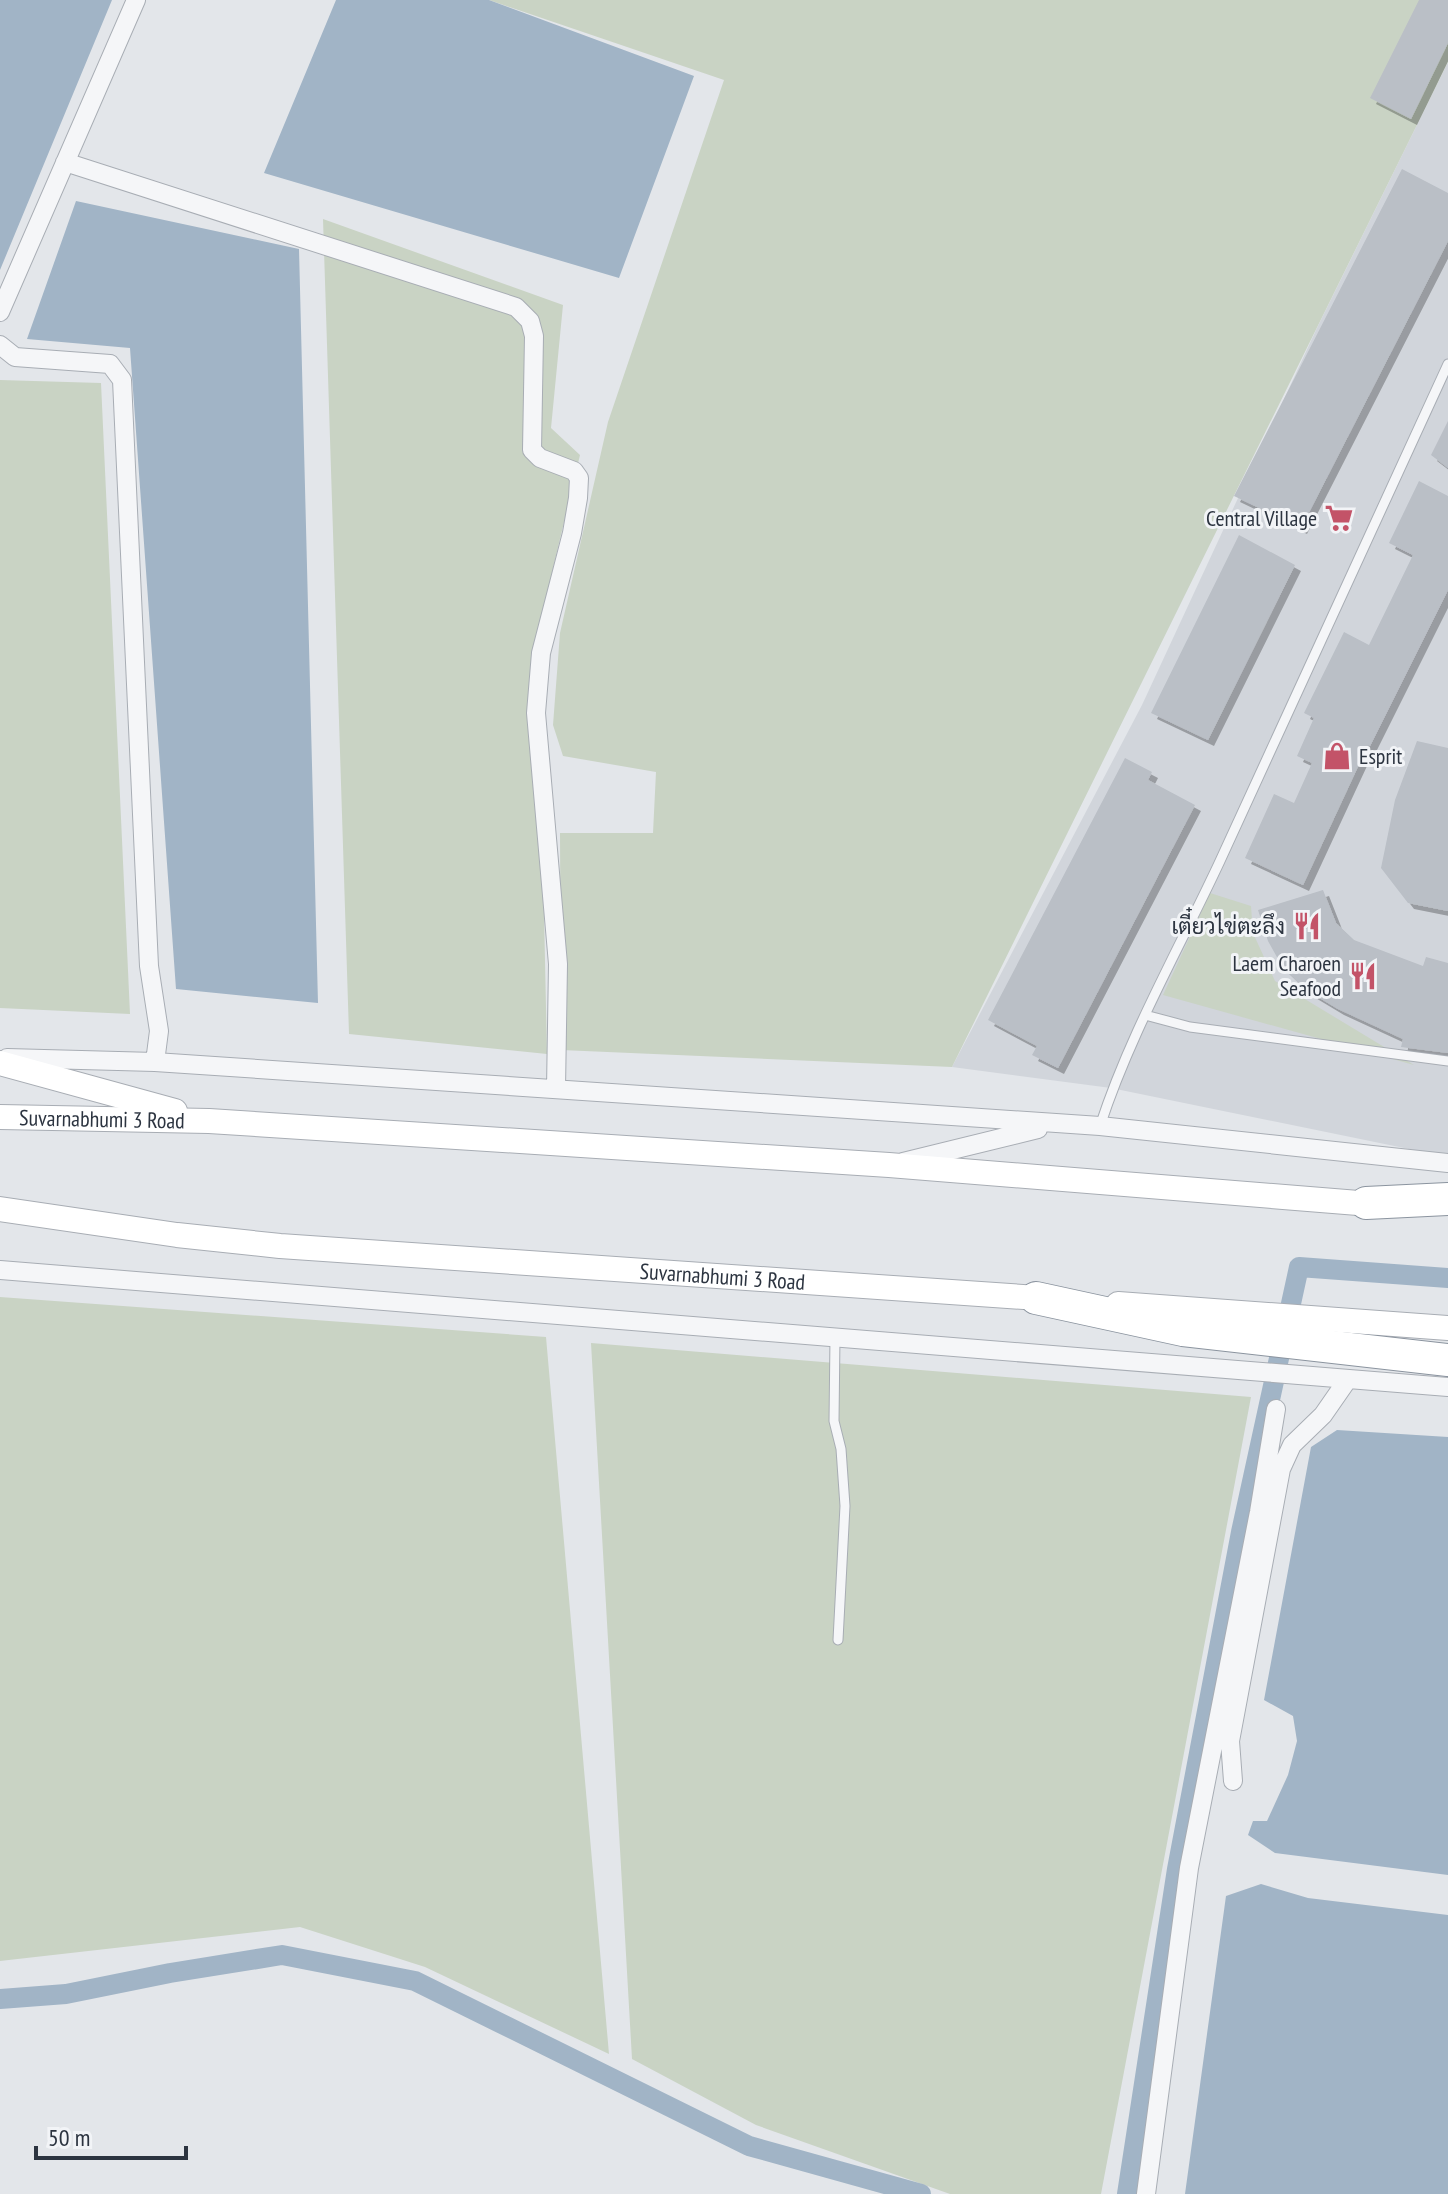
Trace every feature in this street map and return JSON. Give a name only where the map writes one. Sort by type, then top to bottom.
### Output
[{"type":"highway","points":[[1366,1203],[1448,1199]]},
{"type":"highway","points":[[1036,1298],[1133,1321],[1326,1332],[1448,1360]]},
{"type":"main road","points":[[0,1060],[209,1121]]},
{"type":"main road","name":"Suvarnabhumi 3 Road","points":[[0,1117],[209,1121],[889,1165],[1448,1210]]},
{"type":"main road","name":"Suvarnabhumi 3 Road","points":[[0,1209],[177,1235],[280,1246],[1036,1298]]},
{"type":"main road","points":[[1326,1332],[1448,1328]]},
{"type":"street","points":[[0,312],[136,0]]},
{"type":"street","points":[[65,162],[516,307],[530,321],[534,336],[532,450],[540,458],[574,471],[579,478],[572,533],[541,653],[536,713],[558,964],[556,1089]]},
{"type":"street","points":[[0,345],[15,357],[110,364],[122,380],[149,966],[159,1031],[155,1062]]},
{"type":"street","points":[[0,1060],[155,1062],[1100,1126],[1448,1163]]},
{"type":"street","points":[[889,1165],[1057,1125]]},
{"type":"street","points":[[0,1270],[1448,1387]]},
{"type":"street","points":[[1233,1781],[1230,1741],[1281,1469],[1292,1445],[1323,1415],[1348,1379]]},
{"type":"street","points":[[1146,2194],[1189,1868],[1259,1512],[1276,1409]]},
{"type":"lane","points":[[1100,1126],[1113,1087],[1145,1015],[1212,877],[1448,364]]},
{"type":"lane","points":[[1145,1015],[1190,1027],[1448,1061]]},
{"type":"lane","points":[[835,1337],[834,1421],[841,1449],[845,1506],[838,1640]]},
{"type":"shaded area","name":"Central Village","points":[[1448,62],[1448,1157],[1111,1088],[952,1067],[1142,705],[1316,330]]},
{"type":"green space","points":[[489,0],[1448,0],[1448,62],[952,1067],[561,1050],[560,833],[653,833],[656,772],[563,756],[553,725],[560,633],[608,422],[724,80]]},
{"type":"green space","points":[[323,219],[563,305],[551,428],[580,455],[538,631],[547,1054],[349,1034]]},
{"type":"green space","points":[[0,380],[101,383],[130,1014],[0,1008]]},
{"type":"green space","points":[[1210,893],[1251,906],[1253,933],[1275,981],[1414,1065],[1163,995]]},
{"type":"green space","points":[[0,1297],[546,1337],[609,2054],[425,1967],[300,1927],[0,1961]]},
{"type":"green space","points":[[591,1343],[1251,1397],[1101,2194],[950,2194],[756,2125],[632,2059]]},
{"type":"water","points":[[0,0],[112,0],[0,270]]},
{"type":"water","points":[[336,0],[489,0],[694,76],[619,278],[264,173]]},
{"type":"water","points":[[76,201],[299,249],[318,1003],[176,989],[130,348],[27,339]]},
{"type":"water","points":[[1337,1430],[1448,1437],[1448,1875],[1275,1853],[1248,1835],[1253,1821],[1267,1821],[1288,1775],[1297,1741],[1293,1716],[1264,1700],[1311,1447]]},
{"type":"water","points":[[1261,1884],[1308,1898],[1448,1915],[1448,2194],[1185,2194],[1226,1896]]},
{"type":"building","points":[[1419,0],[1448,0],[1448,43],[1411,119],[1370,98]]},
{"type":"building","points":[[1402,169],[1448,193],[1448,241],[1301,528],[1234,496]]},
{"type":"building","points":[[1448,421],[1448,468],[1431,455]]},
{"type":"building","points":[[1419,481],[1448,496],[1448,590],[1368,745],[1303,885],[1245,858],[1274,794],[1294,803],[1312,763],[1297,756],[1314,718],[1304,713],[1344,632],[1369,645],[1413,555],[1389,543]]},
{"type":"building","points":[[1239,535],[1295,565],[1208,740],[1151,713]]},
{"type":"building","points":[[1417,741],[1448,748],[1448,911],[1408,903],[1381,868],[1395,800]]},
{"type":"building","points":[[1125,758],[1152,772],[1148,780],[1195,805],[1058,1068],[1032,1055],[1037,1046],[988,1020]]},
{"type":"building","points":[[1323,890],[1336,923],[1354,940],[1423,966],[1426,957],[1448,963],[1448,1053],[1401,1047],[1403,1039],[1338,1009],[1308,991],[1283,968],[1268,941],[1258,910]]},
{"type":"waterway","points":[[1127,2194],[1177,1869],[1241,1532],[1299,1267],[1448,1278]]},
{"type":"waterway","points":[[0,1999],[66,1994],[282,1955],[415,1981],[749,2146],[921,2194]]},
{"type":"place","name":"Central Village","points":[[1339,518]]},
{"type":"place","name":"Esprit","points":[[1337,756]]},
{"type":"place","name":"เตี๋ยวไข่ตะลึง","points":[[1307,926]]},
{"type":"place","name":"Laem Charoen Seafood","points":[[1363,976]]}]
